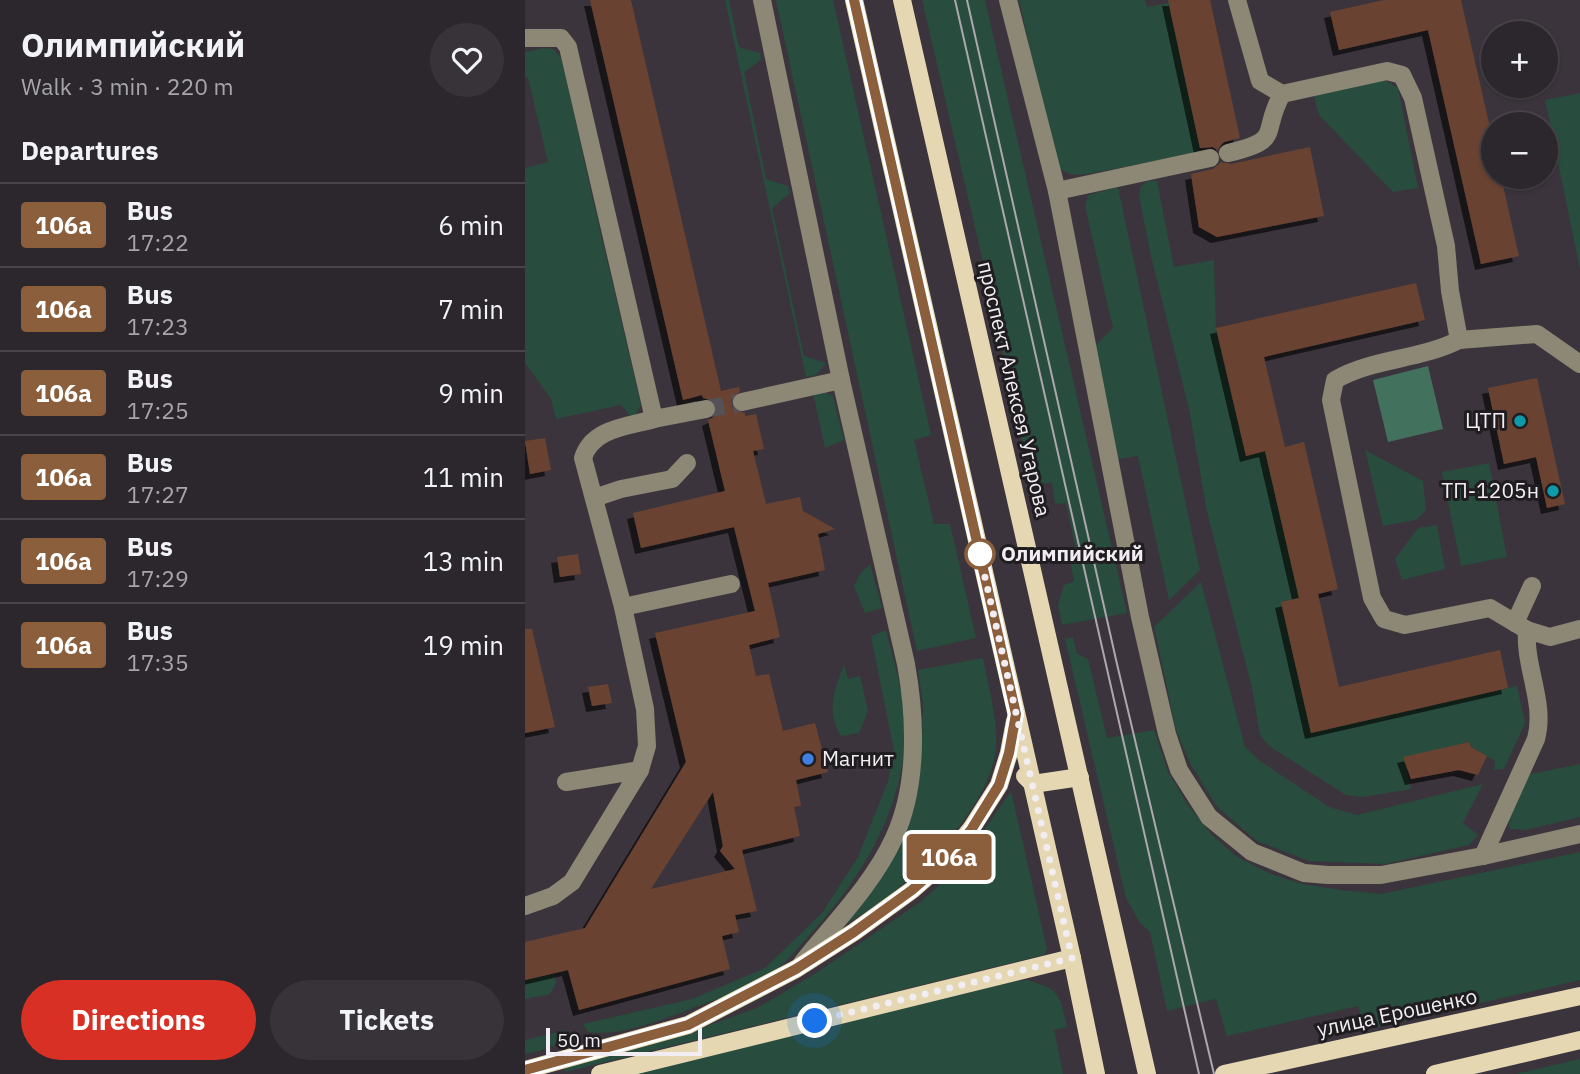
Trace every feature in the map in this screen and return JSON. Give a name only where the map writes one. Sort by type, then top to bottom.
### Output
[{"type":"main road","points":[[853,0],[1033,785],[1096,1074]]},
{"type":"main road","name":"проспект Алексея Угарова","points":[[902,0],[1147,1074]]},
{"type":"main road","points":[[999,785],[1009,753],[1016,714]]},
{"type":"main road","points":[[525,1070],[688,1025],[796,969],[854,932],[945,861],[971,830],[999,785],[1008,776],[1024,776],[1033,785]]},
{"type":"main road","points":[[1033,785],[1080,777]]},
{"type":"main road","points":[[600,1074],[1072,958]]},
{"type":"main road","name":"улица Ерошенко","points":[[1224,1074],[1580,996]]},
{"type":"main road","points":[[1435,1074],[1580,1040]]},
{"type":"street","points":[[762,0],[841,380],[906,664],[914,741],[906,798],[894,838],[866,884],[796,969]]},
{"type":"street","points":[[1008,0],[1057,191],[1140,617],[1167,734],[1179,770],[1209,817],[1252,852],[1304,873],[1328,875],[1381,875],[1580,834]]},
{"type":"street","points":[[1237,0],[1260,81],[1282,94],[1387,71],[1402,75],[1413,98],[1446,246],[1450,291],[1459,340]]},
{"type":"street","points":[[525,38],[561,38],[568,47],[654,419]]},
{"type":"street","points":[[1228,153],[1263,142],[1282,94]]},
{"type":"street","points":[[1057,191],[1210,158]]},
{"type":"street","points":[[1580,364],[1537,334],[1459,340],[1438,351],[1353,369],[1335,380],[1331,400],[1372,598],[1384,619],[1405,625],[1490,608],[1521,626],[1550,637],[1580,629]]},
{"type":"street","points":[[742,402],[841,380]]},
{"type":"street","points":[[525,906],[553,896],[572,882],[640,770],[647,746],[646,709],[623,607],[583,458],[587,446],[601,434],[654,419],[706,409]]},
{"type":"street","points":[[594,498],[621,489],[673,479],[687,463]]},
{"type":"street","points":[[623,607],[731,584]]},
{"type":"street","points":[[1483,856],[1540,725],[1521,626],[1532,586]]},
{"type":"street","points":[[566,782],[640,770]]},
{"type":"green space","points":[[725,0],[729,0],[739,47],[760,53],[761,60],[744,72],[766,179],[788,186],[790,193],[772,208],[804,356],[826,363],[816,375],[806,377]]},
{"type":"green space","points":[[776,0],[833,0],[931,435],[914,440],[934,524],[950,524],[976,638],[917,651]]},
{"type":"green space","points":[[922,0],[985,0],[1127,613],[1062,625],[1058,605],[1064,585],[1074,581],[1069,557],[1077,555],[1066,503],[1055,504],[1052,482],[1031,486],[988,283]]},
{"type":"green space","points":[[1019,0],[1145,0],[1147,7],[1169,3],[1200,146],[1198,153],[1082,175],[1070,174],[1060,168],[1056,164]]},
{"type":"green space","points":[[553,49],[562,59],[641,405],[633,419],[621,405],[556,419],[551,399],[525,363],[525,168],[548,162],[528,78],[525,76],[525,52]]},
{"type":"green space","points":[[1384,80],[1398,88],[1418,188],[1393,192],[1319,115],[1314,96]]},
{"type":"green space","points":[[1580,93],[1580,269],[1558,163],[1558,112],[1547,112],[1545,100]]},
{"type":"green space","points":[[1148,181],[1157,181],[1174,267],[1214,260],[1216,328],[1245,455],[1265,451],[1299,598],[1281,602],[1311,733],[1517,686],[1525,723],[1504,769],[1494,770],[1495,761],[1471,747],[1469,742],[1404,758],[1411,789],[1363,797],[1346,795],[1269,746],[1260,735],[1252,688],[1207,512],[1189,409],[1151,256],[1139,196],[1141,186]]},
{"type":"green space","points":[[1118,187],[1200,570],[1169,600],[1138,456],[1118,459],[1092,349],[1113,328],[1085,206],[1088,195]]},
{"type":"green space","points":[[1428,366],[1443,429],[1388,442],[1373,380]]},
{"type":"green space","points":[[823,391],[833,396],[844,440],[825,448],[813,393]]},
{"type":"green space","points":[[1365,450],[1423,481],[1426,510],[1416,520],[1383,526]]},
{"type":"green space","points":[[1489,463],[1507,557],[1461,566],[1442,472]]},
{"type":"green space","points":[[1437,525],[1445,569],[1402,580],[1395,559],[1418,528]]},
{"type":"green space","points":[[870,564],[882,608],[865,613],[854,586],[860,574]]},
{"type":"green space","points":[[1201,582],[1245,747],[1260,761],[1329,807],[1357,815],[1483,784],[1463,823],[1478,835],[1469,845],[1385,864],[1309,861],[1257,841],[1217,807],[1190,763],[1176,730],[1154,627]]},
{"type":"green space","points":[[886,630],[904,708],[904,749],[899,780],[890,809],[878,838],[846,891],[786,961],[754,984],[642,1026],[614,1032],[588,1032],[583,1024],[692,999],[765,968],[822,913],[858,857],[888,781],[894,750],[871,636]]},
{"type":"green space","points":[[1073,637],[1077,654],[1088,659],[1107,738],[1154,730],[1168,772],[1188,805],[1211,834],[1236,856],[1268,873],[1302,884],[1381,894],[1580,852],[1580,980],[1365,1030],[1358,1006],[1227,1036],[1216,999],[1167,1011],[1150,932],[1140,923],[1126,898],[1065,639]]},
{"type":"green space","points":[[983,658],[994,714],[996,748],[992,768],[983,789],[957,829],[924,865],[885,898],[834,932],[917,792],[923,703],[918,670]]},
{"type":"green space","points":[[844,665],[848,679],[860,676],[868,711],[859,733],[841,736],[834,719],[833,701]]},
{"type":"green space","points":[[1580,764],[1580,817],[1526,830],[1510,829],[1507,818],[1526,775]]},
{"type":"green space","points":[[1011,791],[1047,949],[1044,955],[565,1072],[564,1068],[697,1030],[759,1007],[816,973],[919,903],[944,881],[967,855]]},
{"type":"green space","points":[[554,974],[556,983],[550,994],[525,999],[525,980]]},
{"type":"green space","points":[[1027,980],[1052,990],[1060,1000],[1067,1027],[1054,1030],[1063,1074],[631,1074],[1000,983]]},
{"type":"green space","points":[[567,1030],[555,1044],[525,1054],[525,1040]]},
{"type":"green space","points":[[1580,1059],[1580,1074],[1515,1074]]},
{"type":"building","points":[[590,0],[631,0],[721,391],[739,387],[740,391],[731,399],[733,409],[745,413],[745,416],[756,414],[764,449],[753,451],[766,504],[800,497],[803,511],[835,529],[818,534],[825,570],[768,583],[780,637],[749,645],[756,676],[769,674],[783,731],[815,723],[828,772],[796,780],[801,806],[794,807],[800,836],[742,850],[757,911],[735,915],[739,932],[722,936],[730,969],[579,1010],[568,970],[525,980],[525,942],[585,928],[686,762],[655,633],[755,611],[734,527],[641,548],[633,513],[725,491],[708,420],[714,417],[717,408],[714,401],[703,398],[702,395],[683,400]],"holes":[[[713,792],[723,846],[720,851],[735,869],[651,889]]]},
{"type":"building","points":[[1168,0],[1210,0],[1240,138],[1224,142],[1217,150],[1213,147],[1200,148]]},
{"type":"building","points":[[1384,0],[1461,0],[1481,98],[1486,112],[1481,112],[1481,189],[1504,189],[1519,256],[1481,264],[1428,30],[1339,50],[1330,12]]},
{"type":"building","points":[[1310,147],[1324,216],[1217,237],[1199,227],[1191,174],[1213,169],[1221,162],[1231,164]]},
{"type":"building","points":[[1416,283],[1425,320],[1264,357],[1285,447],[1304,442],[1338,589],[1318,594],[1339,687],[1500,650],[1508,688],[1311,733],[1281,602],[1299,598],[1265,451],[1246,456],[1216,328]]},
{"type":"building","name":"ЦТП","points":[[1537,378],[1565,504],[1547,508],[1536,457],[1504,464],[1488,388]]},
{"type":"building","points":[[545,438],[551,470],[530,474],[525,441]]},
{"type":"building","points":[[578,554],[581,574],[560,577],[557,557]]},
{"type":"building","points":[[525,629],[532,629],[555,727],[525,733]]},
{"type":"building","points":[[608,684],[612,703],[592,706],[588,687]]},
{"type":"building","points":[[1469,742],[1471,747],[1487,756],[1478,775],[1459,770],[1411,779],[1403,757]]},
{"type":"tunnel","points":[[706,409],[742,402]]},
{"type":"tram line","points":[[955,0],[1199,1074]]},
{"type":"tram line","points":[[967,0],[1117,664],[1214,1074]]},
{"type":"bus line","name":"106а","points":[[525,1070],[688,1025],[796,969],[854,932],[912,890],[945,861],[971,830],[999,785],[1009,753],[1016,714],[854,0]]},
{"type":"place","name":"ЦТП","points":[[1520,421]]},
{"type":"place","name":"ТП-1205н","points":[[1553,491]]},
{"type":"place","name":"Олимпийский","points":[[980,554]]},
{"type":"place","name":"Магнит","points":[[808,759]]},
{"type":"route","points":[[815,1021],[1072,958],[979,551],[980,554]]}]
